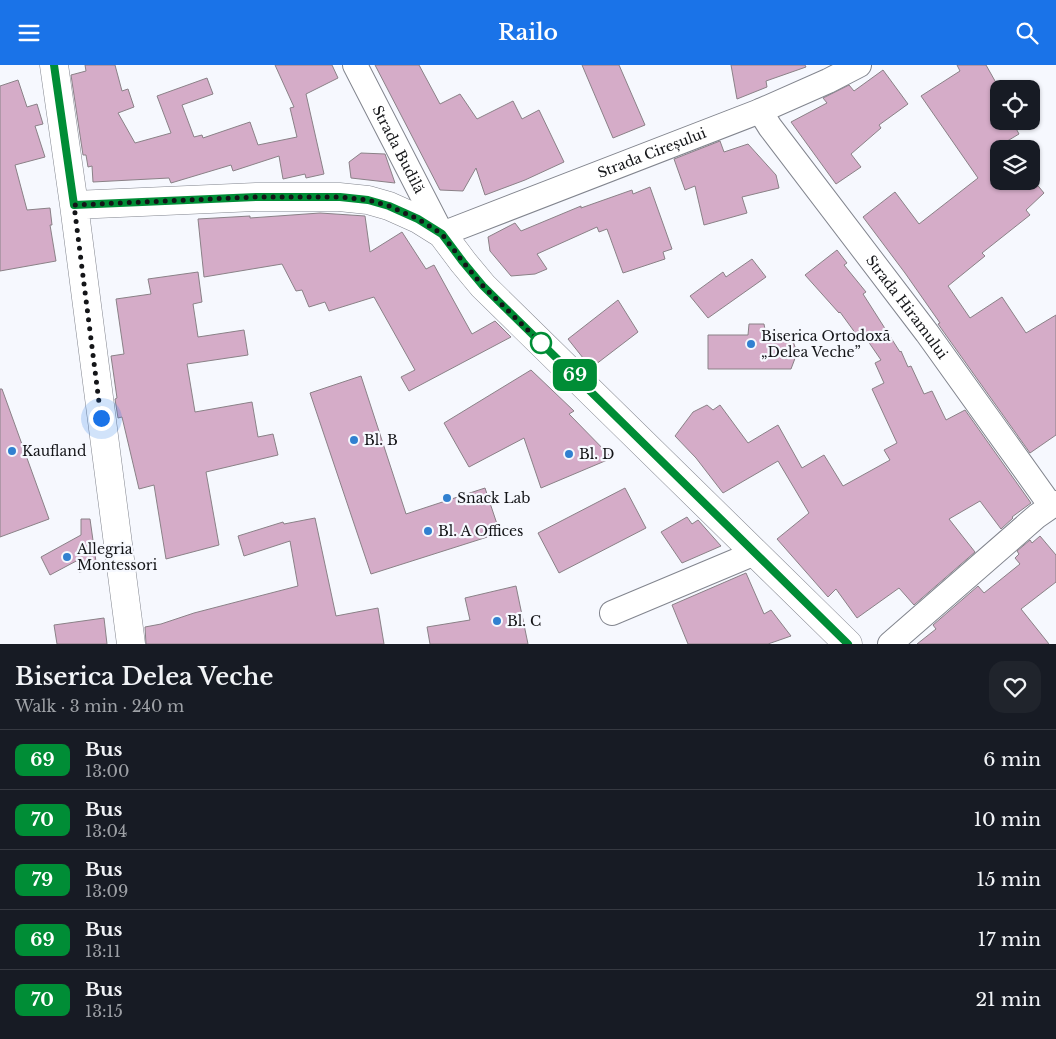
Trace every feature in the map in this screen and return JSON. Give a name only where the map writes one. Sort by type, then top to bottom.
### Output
[{"type":"street","points":[[54,65],[131,644]]},
{"type":"street","name":"Strada Budilă","points":[[355,65],[442,234]]},
{"type":"street","name":"Strada Cireșului","points":[[442,234],[760,111],[859,65]]},
{"type":"street","name":"Strada Hiramului","points":[[760,111],[770,127],[927,333],[1053,504]]},
{"type":"street","points":[[74,205],[256,197],[340,197],[368,200],[389,206],[418,219],[442,234],[483,286],[848,644]]},
{"type":"street","points":[[890,644],[1053,504]]},
{"type":"street","points":[[612,613],[755,553]]},
{"type":"building","points":[[85,65],[115,65],[122,91],[128,89],[134,107],[118,113],[135,143],[171,133],[157,96],[207,78],[213,94],[182,105],[194,137],[202,135],[203,138],[250,122],[258,145],[297,137],[290,108],[294,107],[275,65],[332,65],[338,78],[306,94],[324,174],[306,178],[305,174],[283,179],[279,156],[233,171],[231,165],[171,183],[169,178],[93,182],[92,166],[88,167],[86,155],[83,155],[71,75],[86,71]]},
{"type":"building","points":[[375,65],[419,65],[440,104],[460,94],[477,119],[513,101],[522,119],[539,110],[564,162],[525,180],[485,195],[476,168],[463,191],[440,190]]},
{"type":"building","points":[[582,65],[619,65],[645,125],[613,138]]},
{"type":"building","points":[[731,65],[805,65],[806,67],[766,81],[767,87],[737,99]]},
{"type":"building","points":[[957,65],[986,65],[994,80],[990,80],[990,130],[1017,130],[1019,134],[1009,140],[990,140],[990,190],[1040,190],[1040,188],[1044,193],[1026,210],[1030,215],[982,253],[985,256],[948,286],[970,318],[1002,297],[1026,333],[1056,315],[1056,435],[1030,453],[938,324],[940,323],[905,273],[863,217],[895,192],[919,224],[978,178],[921,96],[960,71]]},
{"type":"building","points":[[883,70],[908,104],[879,125],[881,128],[851,154],[861,167],[836,184],[791,122],[827,103],[823,98],[849,85],[854,91]]},
{"type":"building","points":[[18,80],[27,107],[37,104],[43,124],[35,126],[45,157],[15,165],[27,210],[50,208],[52,225],[50,225],[56,261],[0,271],[0,86]]},
{"type":"building","points":[[720,141],[724,152],[748,144],[776,175],[779,188],[742,197],[747,213],[704,225],[695,186],[685,190],[674,159]]},
{"type":"building","points":[[361,153],[385,154],[395,183],[351,178],[349,162]]},
{"type":"building","points":[[650,187],[672,249],[663,252],[665,259],[623,273],[607,229],[599,232],[597,227],[537,254],[547,269],[535,274],[511,276],[490,251],[488,237],[515,223],[521,231],[581,206],[581,208],[632,190],[633,194]]},
{"type":"building","points":[[320,213],[365,216],[370,252],[402,232],[426,269],[434,265],[472,334],[495,321],[511,337],[409,391],[401,377],[415,370],[374,297],[329,311],[325,302],[309,307],[302,290],[296,291],[282,264],[204,277],[198,219],[250,216],[250,218]]},
{"type":"building","points":[[837,250],[847,263],[844,265],[866,292],[863,294],[901,351],[908,367],[911,366],[924,394],[932,391],[946,420],[965,410],[1031,503],[1012,517],[1001,529],[980,501],[949,519],[975,552],[914,605],[899,588],[857,618],[836,589],[828,597],[777,539],[809,513],[778,461],[723,493],[696,458],[675,436],[693,412],[707,405],[713,410],[720,405],[748,443],[778,425],[802,468],[824,455],[843,486],[890,460],[884,450],[897,443],[872,389],[884,383],[875,363],[881,360],[861,331],[856,334],[840,312],[805,275]]},
{"type":"building","points":[[752,259],[766,277],[708,318],[690,296],[723,272],[726,277]]},
{"type":"building","points":[[198,272],[202,302],[193,304],[198,337],[244,330],[248,355],[187,364],[195,412],[252,402],[258,437],[273,434],[278,455],[206,472],[219,545],[166,559],[154,485],[139,489],[122,417],[118,418],[111,356],[124,354],[116,299],[151,294],[148,279]]},
{"type":"building","points":[[618,300],[638,332],[591,368],[568,339]]},
{"type":"building","name":"Biserica Ortodoxă „Delea Veche”","points":[[749,324],[764,324],[766,335],[791,335],[797,353],[791,369],[708,369],[708,335],[748,335]]},
{"type":"building","points":[[531,370],[574,411],[569,414],[612,458],[541,488],[524,438],[469,467],[444,423]]},
{"type":"building","points":[[361,376],[406,514],[485,488],[500,533],[371,574],[310,393]]},
{"type":"building","name":"Kaufland","points":[[0,389],[2,389],[49,519],[0,537]]},
{"type":"building","points":[[625,488],[646,528],[559,573],[538,533]]},
{"type":"building","points":[[687,517],[692,524],[698,520],[721,546],[682,563],[661,532]]},
{"type":"building","points":[[315,518],[336,616],[378,608],[384,644],[146,644],[145,627],[298,586],[290,541],[244,556],[238,536],[283,522],[284,524]]},
{"type":"building","name":"Allegria Montessori","points":[[81,519],[90,519],[97,569],[79,572],[80,559],[50,575],[41,557],[81,535]]},
{"type":"building","points":[[1040,536],[1056,555],[1056,582],[1021,609],[1049,644],[917,644],[936,629],[933,625],[978,586],[984,593],[1020,564],[1015,558],[1019,554],[1017,551],[1030,540],[1032,543]]},
{"type":"building","points":[[746,573],[764,614],[771,610],[791,636],[768,644],[688,644],[672,605]]},
{"type":"building","name":"Bl. C","points":[[516,586],[528,644],[430,644],[427,627],[470,620],[465,598]]},
{"type":"building","points":[[104,618],[107,644],[57,644],[54,625]]},
{"type":"bus line","name":"69","points":[[54,65],[74,205],[256,197],[340,197],[379,203],[418,219],[442,234],[483,286],[848,644]]},
{"type":"place","name":"Biserica Ortodoxă „Delea Veche”","points":[[751,344]]},
{"type":"place","name":"Bl. B","points":[[354,440]]},
{"type":"place","name":"Kaufland","points":[[12,451]]},
{"type":"place","name":"Bl. D","points":[[569,454]]},
{"type":"place","name":"Snack Lab","points":[[447,498]]},
{"type":"place","name":"Bl. A Offices","points":[[428,531]]},
{"type":"place","name":"Allegria Montessori","points":[[67,557]]},
{"type":"place","name":"Bl. C","points":[[497,621]]},
{"type":"route","points":[[101,418],[74,205],[256,197],[340,197],[368,200],[389,206],[418,219],[442,234],[483,286],[541,343]]}]
